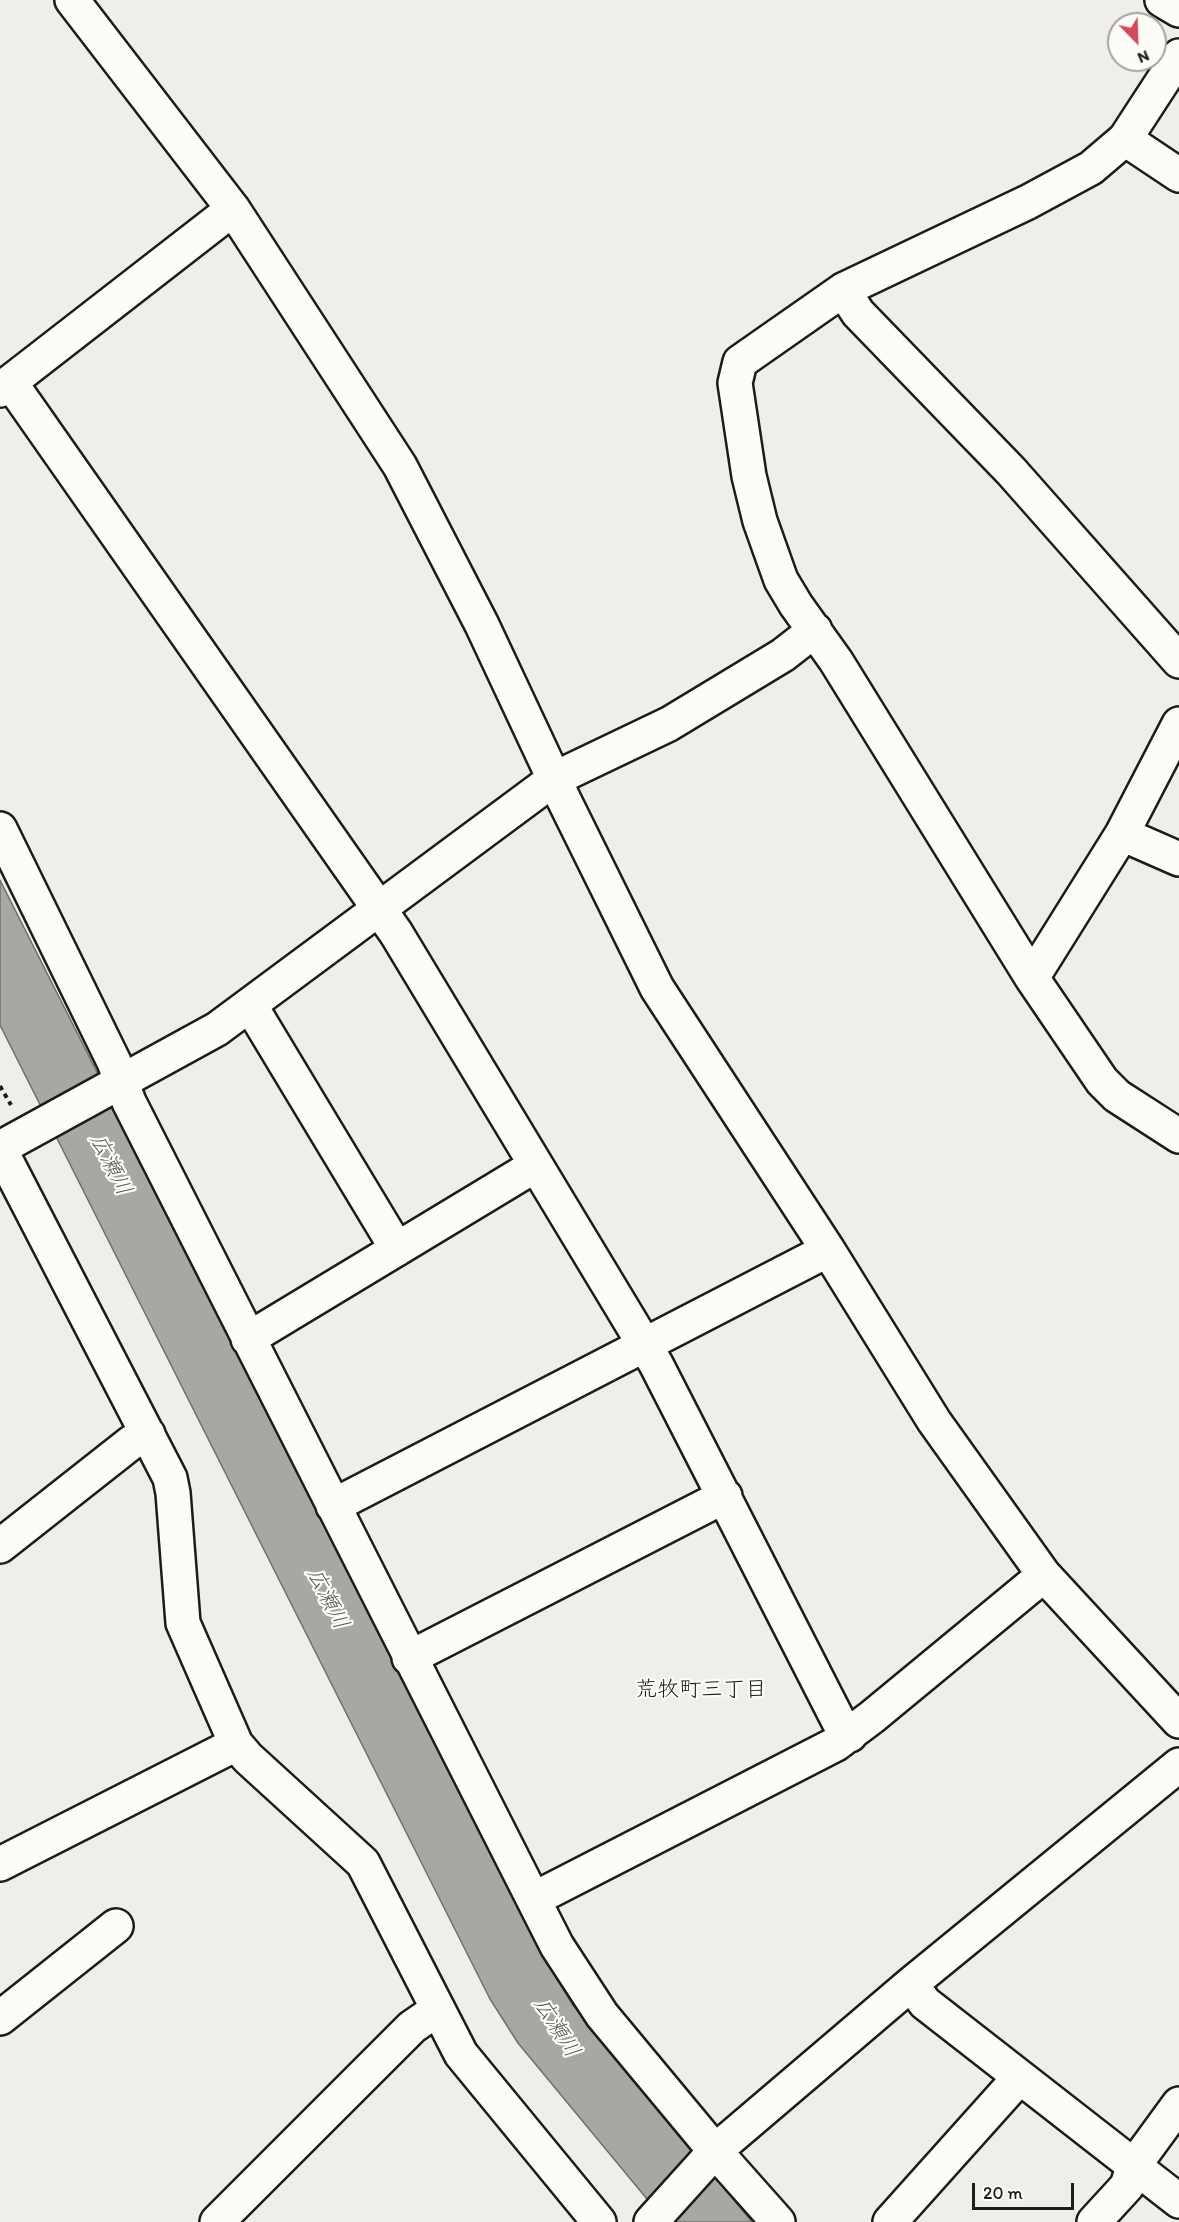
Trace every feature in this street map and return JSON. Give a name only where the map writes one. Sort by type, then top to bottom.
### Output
[{"type":"street","points":[[72,0],[233,209],[400,466],[482,625],[554,779],[657,988],[828,1250],[934,1421],[1044,1575],[1179,1721]]},
{"type":"street","points":[[1162,0],[1179,10]]},
{"type":"street","points":[[1179,57],[1125,139],[1091,168],[843,290],[740,362],[735,382],[749,476],[763,530],[781,580],[815,630],[1032,978],[1102,1081],[1116,1096],[1179,1136]]},
{"type":"street","points":[[1125,139],[1179,175]]},
{"type":"street","points":[[233,209],[5,386],[396,933],[645,1345],[725,1496],[839,1722],[849,1735]]},
{"type":"street","points":[[843,290],[858,313],[1011,471],[1179,661]]},
{"type":"street","points":[[599,2222],[475,2074],[461,2054],[363,1863],[248,1758],[236,1744],[183,1623],[170,1478],[0,1148],[217,1029],[554,779],[669,724],[783,655],[815,630]]},
{"type":"street","points":[[1032,978],[1122,834],[1179,724]]},
{"type":"street","points":[[0,829],[117,1085],[129,1102],[557,1946],[602,2015],[715,2151],[778,2222]]},
{"type":"street","points":[[1122,834],[1179,859]]},
{"type":"street","points":[[250,1005],[398,1249]]},
{"type":"street","points":[[248,1339],[537,1165]]},
{"type":"street","points":[[333,1506],[828,1250]]},
{"type":"street","points":[[0,1546],[132,1443],[148,1434]]},
{"type":"street","points":[[409,1658],[725,1496]]},
{"type":"street","points":[[534,1899],[849,1735],[1044,1575]]},
{"type":"street","points":[[0,1864],[236,1744]]},
{"type":"street","points":[[651,2222],[715,2151],[911,1984],[1179,1765]]},
{"type":"street","points":[[0,2018],[116,1926]]},
{"type":"street","points":[[911,1984],[925,2003],[1018,2078],[1179,2201]]},
{"type":"street","points":[[217,2222],[412,2027],[438,2009]]},
{"type":"street","points":[[890,2222],[1018,2078]]},
{"type":"street","points":[[1094,2222],[1126,2186],[1133,2167],[1179,2104]]},
{"type":"water","name":"広瀬川","points":[[0,880],[533,1936],[572,2004],[752,2222],[666,2222],[518,2043],[490,1999],[0,1025]]},
{"type":"district","name":"荒牧町三丁目","points":[[701,1690]]}]
